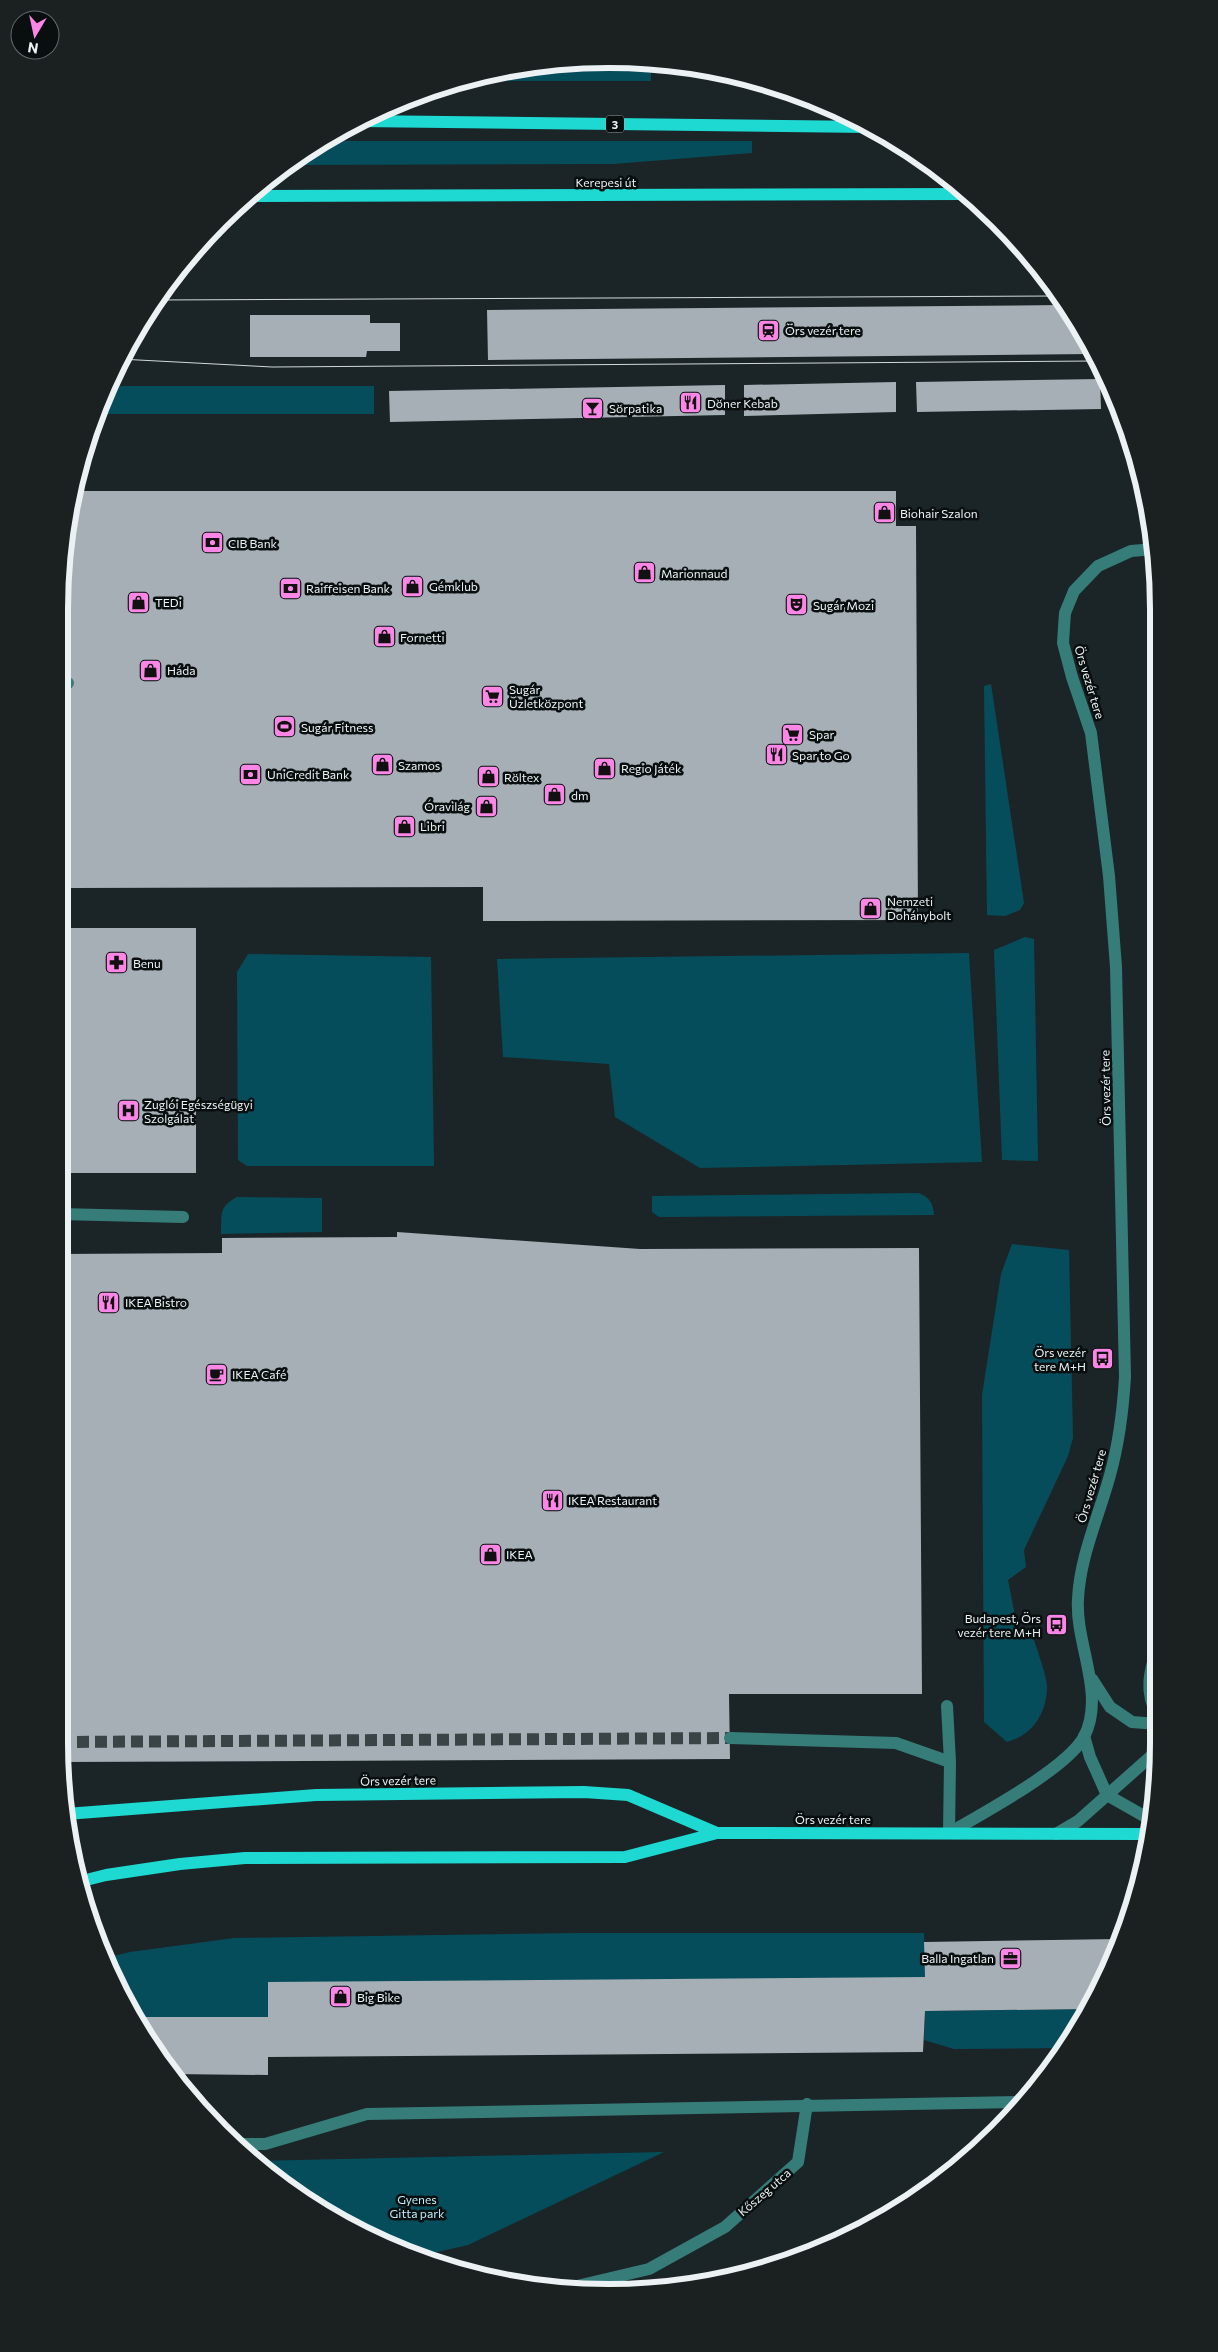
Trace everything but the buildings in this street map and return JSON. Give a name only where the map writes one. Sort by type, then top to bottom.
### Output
[{"type":"main road","name":"3","points":[[374,121],[855,127]]},
{"type":"main road","name":"Kerepesi út","points":[[259,196],[957,194]]},
{"type":"main road","name":"Örs vezér tere","points":[[72,1813],[316,1795],[584,1792],[628,1795],[717,1833]]},
{"type":"main road","name":"Örs vezér tere","points":[[85,1880],[116,1874],[245,1858],[625,1857],[717,1833],[1143,1834]]},
{"type":"street","name":"Örs vezér tere","points":[[1147,550],[1131,551],[1098,566],[1074,592],[1065,613],[1063,643],[1072,677],[1091,733],[1109,876],[1116,967],[1125,1377],[1123,1418],[1111,1474],[1092,1531],[1082,1570],[1078,1600],[1084,1655],[1092,1679],[1110,1707],[1132,1722],[1150,1723]]},
{"type":"street","points":[[68,1214],[183,1218]]},
{"type":"street","points":[[1150,1670],[1150,1700]]},
{"type":"street","name":"Örs vezér tere","points":[[949,1833],[1067,1758],[1084,1736],[1091,1708],[1092,1679]]},
{"type":"street","points":[[947,1706],[950,1762],[949,1833]]},
{"type":"street","points":[[1084,1736],[1090,1757],[1107,1794],[1146,1817]]},
{"type":"street","points":[[730,1738],[896,1743],[950,1762]]},
{"type":"street","points":[[1056,1834],[1078,1821],[1150,1757]]},
{"type":"street","points":[[246,2144],[265,2144],[367,2114],[807,2104],[1014,2102]]},
{"type":"street","name":"Kőszeg utca","points":[[588,2283],[649,2269],[725,2226],[798,2162],[807,2104]]},
{"type":"green space","points":[[609,68],[648,69],[651,72],[651,81],[490,81],[538,72]]},
{"type":"green space","points":[[336,141],[752,141],[752,153],[613,164],[299,165]]},
{"type":"green space","points":[[116,386],[374,386],[374,414],[104,414]]},
{"type":"green space","points":[[991,684],[1024,903],[1020,910],[1005,916],[987,915],[984,686]]},
{"type":"green space","points":[[1025,937],[1034,939],[1038,1161],[1002,1160],[994,950]]},
{"type":"green space","points":[[969,953],[982,1162],[700,1168],[615,1117],[609,1064],[503,1057],[497,959]]},
{"type":"green space","points":[[248,954],[431,957],[434,1166],[247,1166],[238,1160],[237,972]]},
{"type":"green space","points":[[919,1193],[930,1201],[934,1215],[659,1217],[652,1212],[652,1196]]},
{"type":"green space","points":[[237,1197],[322,1198],[322,1232],[221,1234],[222,1212],[227,1204]]},
{"type":"green space","points":[[1012,1244],[1069,1250],[1073,1438],[1068,1456],[1024,1550],[1026,1567],[1008,1580],[1019,1636],[1032,1633],[1047,1688],[1044,1707],[1036,1722],[1024,1734],[1007,1742],[984,1722],[982,1395],[1001,1274]]},
{"type":"green space","points":[[582,1933],[924,1933],[925,1977],[268,2017],[142,2017],[112,1956],[130,1952],[234,1938]]},
{"type":"green space","points":[[1081,2009],[1056,2048],[954,2049],[924,2040],[925,2011]]},
{"type":"green space","name":"Gyenes Gitta park","points":[[664,2152],[468,2245],[430,2254],[370,2229],[338,2212],[279,2173],[265,2161]]},
{"type":"tunnel","points":[[68,1742],[730,1738]]},
{"type":"tram line","points":[[165,300],[1051,296]]},
{"type":"tram line","points":[[129,360],[272,367],[1090,361]]},
{"type":"place","name":"Örs vezér tere","points":[[769,330]]},
{"type":"place","name":"Döner Kebab","points":[[691,403]]},
{"type":"place","name":"Sörpatika","points":[[593,408]]},
{"type":"place","name":"Biohair Szalon","points":[[884,513]]},
{"type":"place","name":"CIB Bank","points":[[212,543]]},
{"type":"place","name":"Marionnaud","points":[[645,573]]},
{"type":"place","name":"Gémklub","points":[[413,586]]},
{"type":"place","name":"Raiffeisen Bank","points":[[290,588]]},
{"type":"place","name":"TEDi","points":[[139,602]]},
{"type":"place","name":"Sugár Mozi","points":[[797,605]]},
{"type":"place","name":"Fornetti","points":[[384,637]]},
{"type":"place","name":"Háda","points":[[151,670]]},
{"type":"place","name":"Sugár Üzletközpont","points":[[493,696]]},
{"type":"place","name":"Sugár Fitness","points":[[285,727]]},
{"type":"place","name":"Spar","points":[[793,734]]},
{"type":"place","name":"Spar to Go","points":[[776,755]]},
{"type":"place","name":"Szamos","points":[[382,765]]},
{"type":"place","name":"Regio Játék","points":[[605,768]]},
{"type":"place","name":"UniCredit Bank","points":[[251,774]]},
{"type":"place","name":"Röltex","points":[[488,777]]},
{"type":"place","name":"dm","points":[[555,795]]},
{"type":"place","name":"Óravilág","points":[[486,806]]},
{"type":"place","name":"Libri","points":[[404,826]]},
{"type":"place","name":"Nemzeti Dohánybolt","points":[[871,908]]},
{"type":"place","name":"Benu","points":[[117,963]]},
{"type":"place","name":"Zuglói Egészségügyi Szolgálat","points":[[128,1111]]},
{"type":"place","name":"IKEA Bistro","points":[[109,1302]]},
{"type":"place","name":"Örs vezér tere M+H","points":[[1102,1359]]},
{"type":"place","name":"IKEA Café","points":[[216,1374]]},
{"type":"place","name":"IKEA Restaurant","points":[[552,1500]]},
{"type":"place","name":"IKEA","points":[[490,1554]]},
{"type":"place","name":"Budapest, Örs vezér tere M+H","points":[[1057,1625]]},
{"type":"place","name":"Balla Ingatlan","points":[[1010,1958]]},
{"type":"place","name":"Big Bike","points":[[341,1997]]}]
